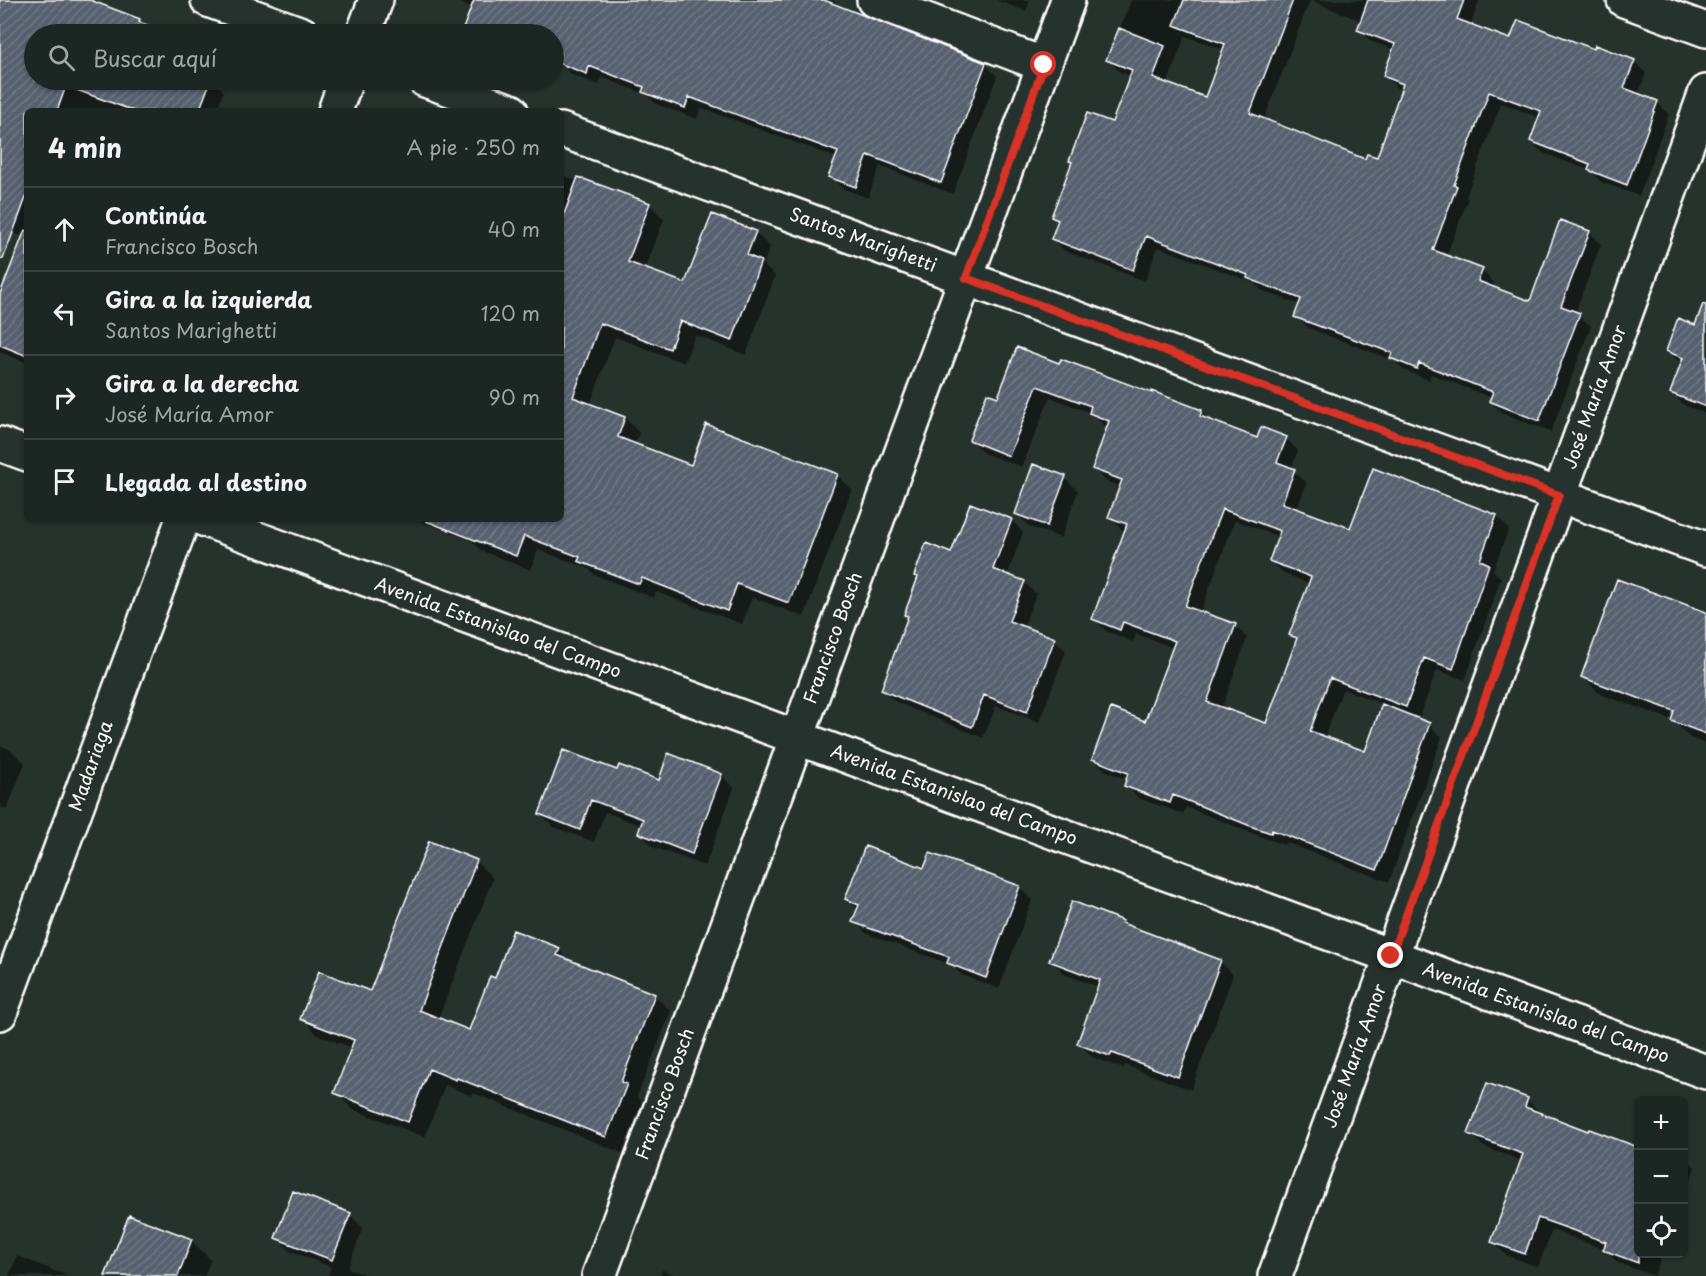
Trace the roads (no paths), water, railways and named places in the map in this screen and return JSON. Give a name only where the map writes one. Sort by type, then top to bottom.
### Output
[{"type":"street","points":[[208,0],[274,24]]},
{"type":"street","points":[[367,24],[376,0]]},
{"type":"street","points":[[874,0],[1044,65]]},
{"type":"street","name":"Francisco Bosch","points":[[598,1276],[1068,0]]},
{"type":"street","points":[[1624,0],[1706,30]]},
{"type":"street","points":[[336,108],[342,90]]},
{"type":"street","points":[[453,90],[503,108]]},
{"type":"street","name":"José María Amor","points":[[1275,1276],[1706,92]]},
{"type":"street","name":"Santos Marighetti","points":[[564,130],[1706,549]]},
{"type":"street","points":[[0,444],[24,453]]},
{"type":"street","name":"Madariaga","points":[[0,1013],[182,522]]},
{"type":"street","name":"Avenida Estanislao del Campo","points":[[211,522],[1706,1072]]}]
